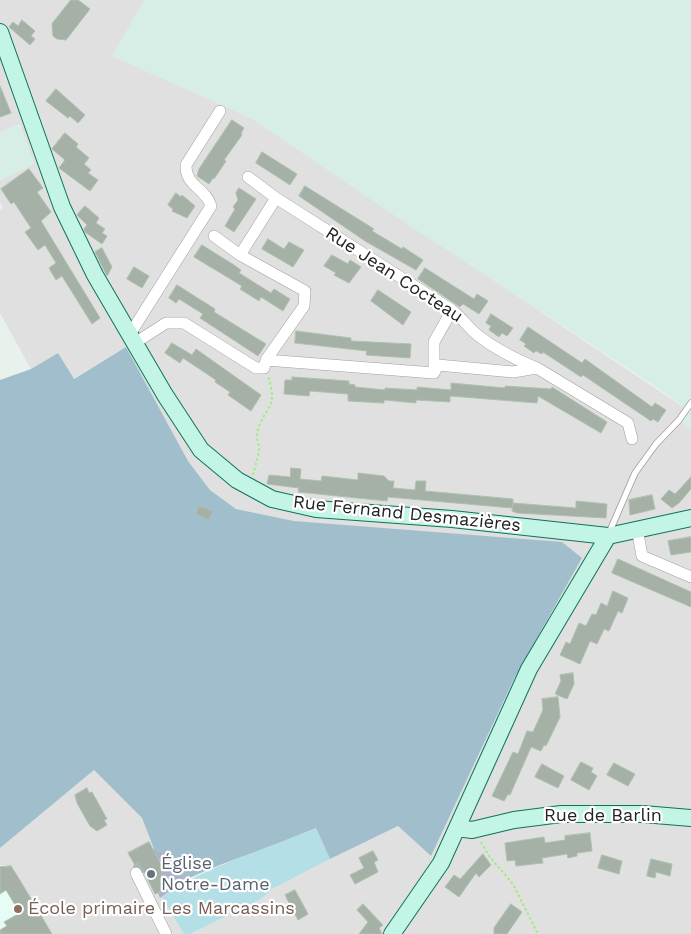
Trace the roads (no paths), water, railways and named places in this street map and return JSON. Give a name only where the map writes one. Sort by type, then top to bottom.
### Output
[{"type":"street","name":"Rue Fernand Desmazières","points":[[0,32],[62,207],[95,275],[201,450],[237,480],[272,499],[316,509],[452,519],[608,536]]},
{"type":"street","points":[[132,338],[211,206],[208,197],[191,184],[186,174],[186,165],[220,111]]},
{"type":"street","name":"Rue Jean Cocteau","points":[[248,177],[276,198],[452,310],[467,322],[473,331],[515,359],[538,368],[628,422],[632,439]]},
{"type":"street","points":[[240,255],[276,198]]},
{"type":"street","points":[[132,338],[166,323],[184,324],[256,368],[264,368],[266,360],[304,306],[305,291],[240,255],[214,236]]},
{"type":"street","points":[[434,374],[434,342],[452,310]]},
{"type":"street","points":[[266,360],[434,374]]},
{"type":"street","points":[[434,374],[438,365],[513,372],[538,368]]},
{"type":"street","points":[[392,934],[441,863],[478,785],[529,668],[608,536],[691,518]]},
{"type":"street","points":[[638,528],[642,556],[691,577]]},
{"type":"street","name":"Rue de Barlin","points":[[457,828],[464,830],[561,814],[644,814],[691,818]]},
{"type":"street","points":[[136,873],[166,934]]},
{"type":"lane","points":[[608,536],[635,473],[656,444],[679,420],[691,403]]},
{"type":"place","name":"Église Notre-Dame","points":[[151,874]]},
{"type":"place","name":"École primaire Les Marcassins","points":[[18,909]]}]
